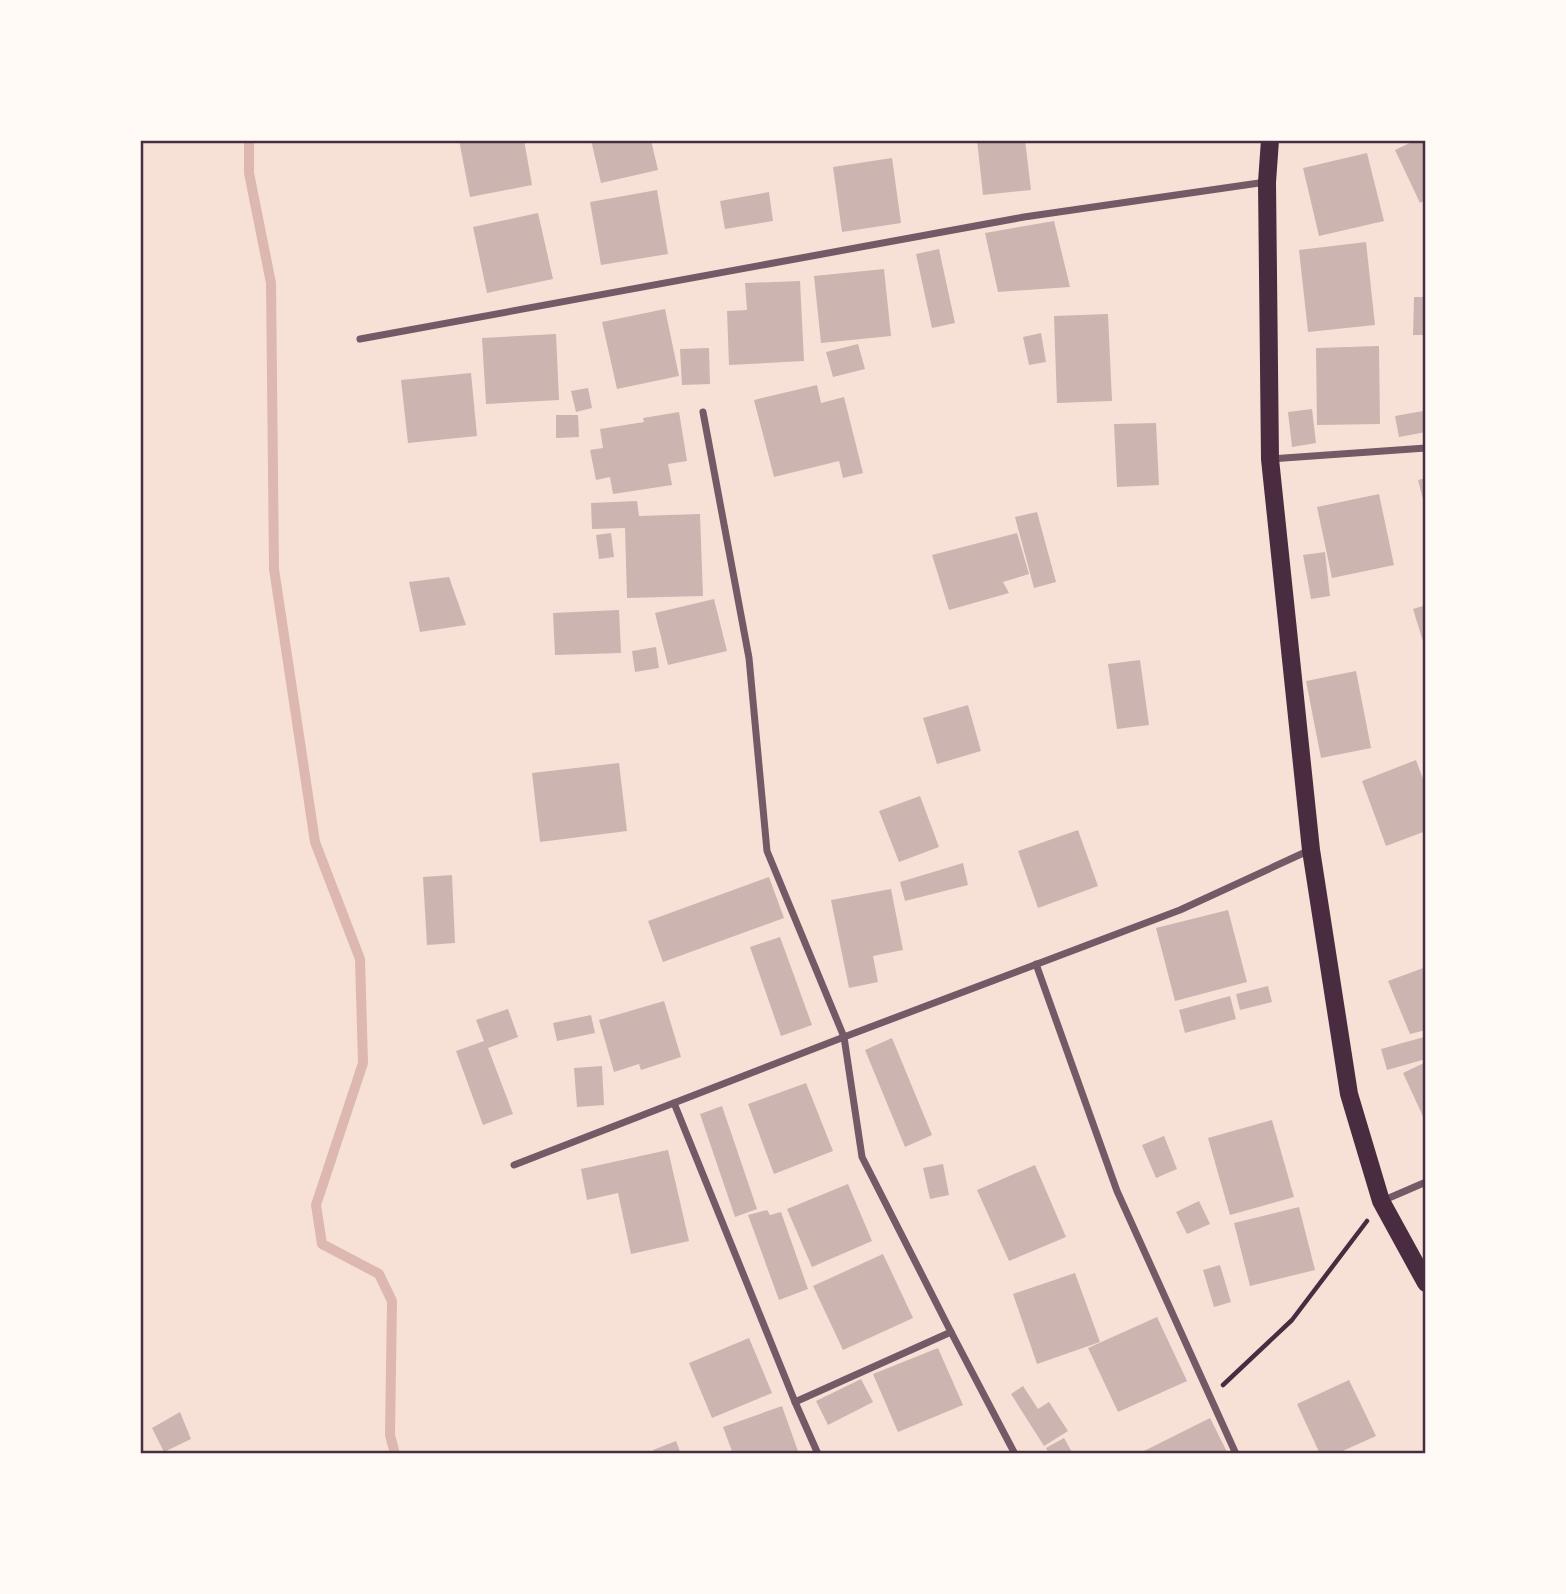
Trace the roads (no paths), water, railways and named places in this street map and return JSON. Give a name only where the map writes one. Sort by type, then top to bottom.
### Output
[{"type":"main road","points":[[1270,140],[1267,181],[1270,459],[1311,850],[1349,1094],[1381,1201],[1426,1283]]},
{"type":"street","points":[[360,339],[1024,217],[1267,181]]},
{"type":"street","points":[[703,412],[748,658],[767,851],[844,1037],[862,1157],[1015,1454]]},
{"type":"street","points":[[1270,459],[1426,448]]},
{"type":"street","points":[[514,1165],[1180,910],[1311,850]]},
{"type":"street","points":[[1036,964],[1116,1191],[1236,1454]]},
{"type":"street","points":[[674,1103],[818,1454]]},
{"type":"street","points":[[1381,1201],[1426,1182]]},
{"type":"street","points":[[795,1402],[951,1332]]},
{"type":"waterway","points":[[249,140],[249,173],[271,283],[274,569],[315,842],[360,959],[363,1063],[316,1205],[322,1244],[379,1274],[392,1301],[390,1435],[395,1454]]}]
